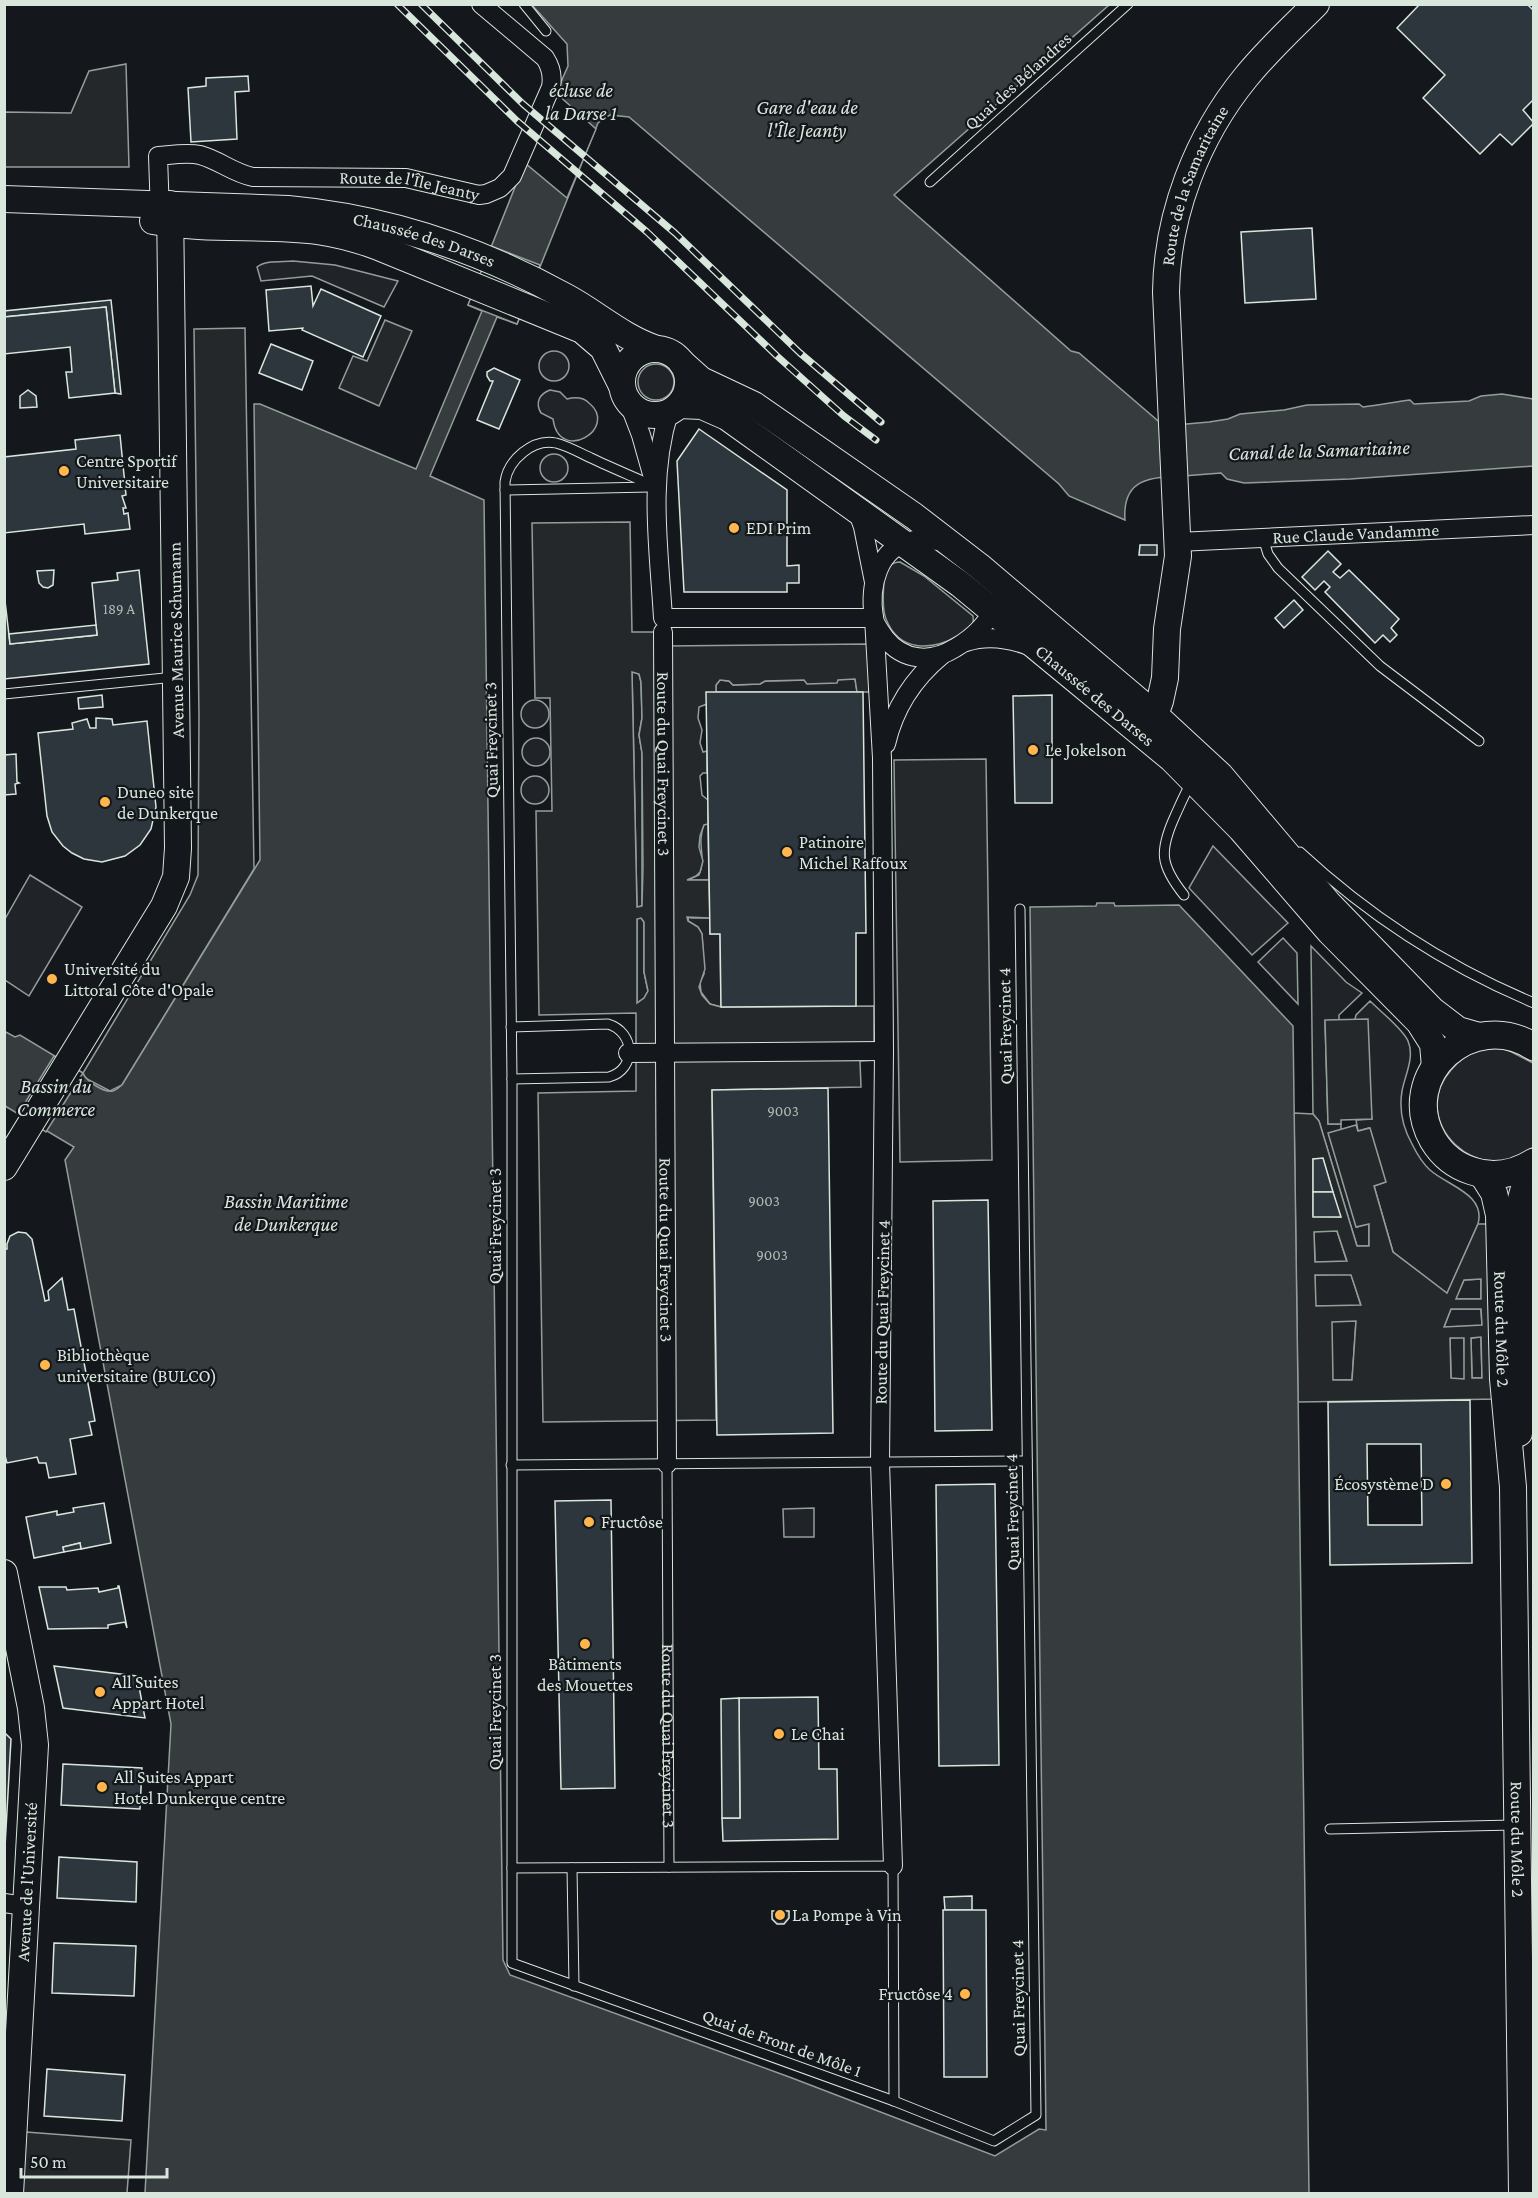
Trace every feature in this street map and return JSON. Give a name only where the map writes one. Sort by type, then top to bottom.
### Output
[{"type":"main road","name":"Route de la Samaritaine","points":[[1179,542],[1167,307],[1168,260],[1172,232],[1189,178],[1205,139],[1244,79],[1316,4]]},
{"type":"main road","points":[[4,199],[90,201],[136,217],[165,213]]},
{"type":"main road","name":"Chaussée des Darses","points":[[165,213],[288,209],[358,218],[432,238],[476,255],[546,300],[599,343],[609,356],[625,394]]},
{"type":"main road","name":"Chaussée des Darses","points":[[165,213],[332,233],[376,246],[467,282],[592,312],[634,340],[657,349]]},
{"type":"main road","name":"Avenue Maurice Schumann","points":[[5,1166],[164,906],[176,877],[178,848],[177,677],[165,213]]},
{"type":"main road","points":[[657,349],[670,352],[682,363],[688,378],[688,388],[674,408],[659,415],[645,414],[636,409],[625,394],[624,370],[630,361],[643,351],[657,349]]},
{"type":"main road","name":"Chaussée des Darses","points":[[682,363],[701,380],[754,405],[949,542],[997,581],[1147,739],[1193,779],[1241,829],[1330,932],[1419,1022],[1433,1044],[1435,1067]]},
{"type":"main road","name":"Chaussée des Darses","points":[[674,408],[702,406],[722,414],[952,578],[1038,649],[1069,659],[1155,715],[1195,750],[1239,796],[1328,903],[1432,1010],[1450,1025],[1466,1033],[1479,1036]]},
{"type":"main road","points":[[1155,715],[1161,701],[1167,629],[1178,569],[1179,542]]},
{"type":"main road","points":[[1533,1047],[1516,1038],[1502,1035],[1479,1036],[1454,1047],[1435,1067],[1425,1094],[1428,1130],[1435,1143],[1449,1159],[1461,1167],[1482,1174],[1511,1172],[1533,1162]]},
{"type":"main road","name":"Route du Môle 2","points":[[1513,1487],[1523,1391],[1521,1199],[1526,1180],[1533,1167]]},
{"type":"main road","name":"Route du Môle 2","points":[[1482,1174],[1494,1193],[1500,1215],[1503,1379],[1513,1487],[1522,2193]]},
{"type":"main road","name":"Avenue de l'Université","points":[[4,1573],[31,1708],[35,1745],[15,1905],[9,2126],[10,2193]]},
{"type":"street","name":"Route de l'Île Jeanty","points":[[165,213],[158,156],[178,154],[203,156],[236,173],[253,177],[406,178],[479,195],[500,188],[517,168],[551,87],[552,71],[545,58],[481,4]]},
{"type":"street","name":"Route du Quai Freycinet 3","points":[[625,394],[641,435],[656,487]]},
{"type":"street","name":"Route du Quai Freycinet 3","points":[[667,1464],[663,625],[656,487],[661,438],[674,408]]},
{"type":"street","points":[[856,508],[863,527],[874,582],[874,618],[890,644],[905,654],[926,659],[943,655],[964,643],[983,625],[992,611],[998,596],[997,581]]},
{"type":"street","name":"Rue Claude Vandamme","points":[[1179,542],[1533,525]]},
{"type":"street","points":[[874,582],[877,569],[884,558],[904,543],[921,539],[949,542]]},
{"type":"street","points":[[663,625],[874,618]]},
{"type":"street","name":"Route du Quai Freycinet 4","points":[[874,618],[882,758],[884,1051],[880,1462],[893,1866]]},
{"type":"street","points":[[964,643],[993,638],[1017,641],[1038,649]]},
{"type":"street","name":"Route du Quai Freycinet 4","points":[[882,758],[888,736],[907,694],[921,675],[943,655]]},
{"type":"street","points":[[628,1053],[884,1051]]},
{"type":"lane","points":[[524,4],[546,31]]},
{"type":"lane","name":"Quai des Bélandres","points":[[930,182],[1128,4]]},
{"type":"lane","name":"Quai Freycinet 3","points":[[512,1963],[512,1078],[506,473],[513,461],[534,446],[548,442],[567,447],[656,487]]},
{"type":"lane","points":[[505,490],[656,487]]},
{"type":"lane","points":[[1263,538],[1268,554],[1278,568],[1380,666],[1479,741]]},
{"type":"lane","points":[[4,694],[177,677]]},
{"type":"lane","points":[[1184,895],[1167,870],[1163,852],[1169,829],[1193,779]]},
{"type":"lane","name":"Chaussée des Darses","points":[[1239,796],[1331,880],[1378,915],[1449,961],[1533,1003]]},
{"type":"lane","name":"Quai Freycinet 4","points":[[1020,909],[1036,2115]]},
{"type":"lane","points":[[511,1027],[608,1024],[618,1028],[625,1035],[628,1044],[628,1060],[625,1068],[609,1077],[512,1078]]},
{"type":"lane","points":[[511,1465],[1028,1461]]},
{"type":"lane","name":"Route du Quai Freycinet 3","points":[[667,1464],[669,1867]]},
{"type":"lane","points":[[1330,1829],[1517,1824]]},
{"type":"lane","points":[[512,1868],[893,1866],[894,2100]]},
{"type":"lane","points":[[572,1868],[574,1986]]},
{"type":"lane","name":"Quai de Front de Môle 1","points":[[512,1963],[894,2100],[994,2141],[1036,2115]]},
{"type":"shaded area","points":[[126,64],[129,167],[5,167],[5,112],[71,113],[89,71]]},
{"type":"shaded area","points":[[293,261],[335,265],[398,281],[384,307],[312,276],[261,281],[257,267],[269,262]]},
{"type":"shaded area","points":[[385,320],[412,331],[379,406],[339,388],[353,356],[367,361]]},
{"type":"shaded area","points":[[245,328],[254,869],[122,1085],[110,1091],[85,1078],[83,1073],[190,895],[198,875],[199,717],[194,329]]},
{"type":"shaded area","points":[[554,351],[560,352],[568,360],[568,372],[560,380],[554,381],[548,380],[540,372],[539,366],[540,360],[548,352]]},
{"type":"shaded area","points":[[656,364],[669,369],[674,382],[669,395],[656,400],[643,395],[638,382],[643,369]]},
{"type":"shaded area","points":[[550,390],[560,392],[567,399],[579,398],[589,403],[597,413],[597,423],[593,431],[585,438],[575,441],[566,439],[558,433],[553,419],[541,413],[538,406],[541,396]]},
{"type":"shaded area","points":[[554,454],[564,458],[568,468],[564,478],[554,482],[544,478],[540,468],[544,458]]},
{"type":"shaded area","points":[[630,522],[632,632],[665,632],[666,646],[869,644],[869,692],[857,692],[855,679],[838,680],[837,683],[807,684],[804,680],[733,685],[729,681],[720,680],[716,685],[716,692],[707,704],[699,707],[698,718],[702,730],[700,743],[703,752],[707,751],[707,773],[700,776],[702,795],[708,800],[708,824],[704,825],[700,836],[699,847],[703,861],[700,872],[687,880],[709,880],[710,918],[687,917],[688,921],[698,927],[702,934],[705,969],[699,987],[702,995],[710,1004],[721,1007],[874,1006],[874,1060],[860,1061],[861,1087],[712,1090],[716,1420],[543,1422],[538,1093],[636,1091],[636,1013],[539,1015],[536,811],[552,811],[550,698],[535,698],[532,523]],"holes":[[[632,672],[639,674],[641,682],[642,718],[639,735],[642,753],[642,906],[637,907]],[[641,918],[644,922],[644,972],[648,991],[637,1003],[637,919]]]},
{"type":"shaded area","points":[[900,562],[924,576],[973,616],[970,629],[948,641],[927,646],[917,646],[899,638],[886,619],[883,598],[886,571],[889,566]]},
{"type":"shaded area","points":[[632,671],[639,674],[641,682],[642,718],[639,735],[642,753],[642,906],[637,907]]},
{"type":"shaded area","points":[[855,679],[857,692],[716,692],[716,685],[720,680],[729,681],[733,685],[760,684],[765,681]]},
{"type":"shaded area","points":[[535,700],[545,704],[549,714],[545,724],[535,728],[525,724],[521,714],[525,704]]},
{"type":"shaded area","points":[[536,738],[546,742],[550,752],[546,762],[536,766],[526,762],[522,752],[526,742]]},
{"type":"shaded area","points":[[986,759],[992,1160],[900,1162],[894,760]]},
{"type":"shaded area","points":[[535,776],[545,780],[549,790],[545,800],[535,804],[525,800],[521,790],[525,780]]},
{"type":"shaded area","points":[[704,824],[708,824],[709,880],[687,880],[699,875]]},
{"type":"shaded area","points":[[1213,846],[1288,923],[1252,955],[1189,888]]},
{"type":"shaded area","points":[[30,875],[82,907],[29,996],[5,980],[5,919]]},
{"type":"shaded area","points":[[689,916],[691,918],[710,918],[710,934],[720,934],[721,1007],[710,1004],[701,992],[700,982],[704,974],[702,934],[698,927],[688,921]]},
{"type":"shaded area","points":[[637,918],[641,918],[644,922],[644,972],[648,991],[637,1003]]},
{"type":"shaded area","points":[[1283,938],[1297,953],[1298,1004],[1258,962]]},
{"type":"shaded area","points":[[1311,946],[1346,982],[1362,993],[1339,1015],[1339,1020],[1325,1021],[1328,1124],[1341,1124],[1341,1130],[1329,1133],[1357,1227],[1369,1223],[1369,1246],[1357,1246],[1319,1121],[1313,1114]]},
{"type":"shaded area","points":[[1370,1001],[1401,1031],[1410,1047],[1410,1060],[1402,1091],[1401,1111],[1404,1125],[1414,1148],[1430,1170],[1471,1198],[1479,1214],[1478,1224],[1447,1294],[1393,1252],[1374,1186],[1385,1182],[1369,1128],[1358,1131],[1356,1120],[1372,1119],[1355,1019]]},
{"type":"shaded area","points":[[1368,1019],[1372,1119],[1341,1120],[1341,1124],[1328,1124],[1325,1020]]},
{"type":"shaded area","points":[[1504,1048],[1533,1063],[1533,1147],[1512,1159],[1492,1161],[1472,1156],[1455,1144],[1443,1129],[1437,1110],[1439,1090],[1451,1070],[1464,1057],[1481,1050]]},
{"type":"shaded area","points":[[1294,1113],[1313,1114],[1319,1121],[1357,1246],[1369,1246],[1369,1224],[1356,1227],[1328,1133],[1356,1125],[1358,1131],[1370,1128],[1386,1182],[1374,1186],[1393,1252],[1447,1293],[1478,1224],[1496,1224],[1500,1399],[1298,1402]],"holes":[[[1313,1159],[1323,1159],[1340,1217],[1313,1216]],[[1337,1231],[1347,1261],[1315,1262],[1314,1232]],[[1315,1275],[1351,1275],[1361,1305],[1316,1306]],[[1481,1279],[1481,1299],[1456,1299],[1464,1280]],[[1451,1309],[1481,1309],[1482,1325],[1444,1327]],[[1356,1321],[1352,1380],[1333,1380],[1332,1322]],[[1481,1337],[1482,1378],[1472,1378],[1471,1338]],[[1450,1338],[1464,1338],[1464,1379],[1451,1378]]]},
{"type":"shaded area","points":[[1314,1231],[1337,1231],[1347,1262],[1315,1262]]},
{"type":"shaded area","points":[[1351,1274],[1361,1306],[1315,1306],[1315,1275]]},
{"type":"shaded area","points":[[1481,1279],[1481,1299],[1455,1299],[1464,1280]]},
{"type":"shaded area","points":[[1451,1309],[1481,1309],[1482,1326],[1444,1327]]},
{"type":"shaded area","points":[[1331,1321],[1356,1321],[1352,1380],[1332,1380]]},
{"type":"shaded area","points":[[1464,1337],[1465,1379],[1451,1379],[1450,1338]]},
{"type":"shaded area","points":[[1481,1337],[1482,1378],[1472,1378],[1471,1338]]},
{"type":"shaded area","points":[[814,1508],[814,1537],[784,1537],[783,1509]]},
{"type":"shaded area","points":[[26,2132],[131,2140],[127,2193],[21,2194]]},
{"type":"water","name":"Bassin Maritime de Dunkerque","points":[[532,5],[1109,5],[894,195],[1071,351],[1079,353],[1164,426],[1209,422],[1228,419],[1240,414],[1284,410],[1307,405],[1359,404],[1363,407],[1410,400],[1414,404],[1469,401],[1481,396],[1502,394],[1533,399],[1533,466],[1350,479],[1244,483],[1227,479],[1221,473],[1160,477],[1150,479],[1134,488],[1125,506],[1125,520],[1069,496],[1059,484],[629,117],[610,115],[598,123],[517,324],[497,317],[430,476],[484,500],[503,1960],[510,1975],[792,2078],[995,2156],[1039,2129],[1046,2130],[1030,907],[1096,906],[1097,903],[1114,903],[1115,906],[1179,905],[1293,1026],[1309,2193],[145,2193],[171,1724],[65,1160],[74,1147],[5,1106],[4,1031],[15,1037],[20,1035],[83,1073],[96,1086],[109,1091],[117,1089],[122,1085],[260,860],[254,404],[260,404],[416,469],[482,311],[468,305],[523,167],[568,66],[567,44]]},
{"type":"pier","points":[[556,93],[596,129],[567,198],[525,163]]},
{"type":"pier","points":[[491,246],[540,265],[517,324],[468,305]]},
{"type":"pier","points":[[54,1056],[83,1073],[46,1132],[18,1114]]},
{"type":"building","points":[[1420,4],[1527,4],[1534,11],[1534,99],[1523,110],[1534,123],[1512,145],[1500,134],[1480,154],[1423,98],[1445,75],[1397,28]]},
{"type":"building","points":[[248,76],[249,91],[235,92],[237,139],[191,142],[188,88],[206,86],[206,78]]},
{"type":"building","points":[[1312,228],[1316,299],[1245,303],[1241,232]]},
{"type":"building","points":[[311,286],[313,306],[321,289],[381,316],[363,357],[302,330],[303,328],[269,331],[266,290]]},
{"type":"building","points":[[111,300],[121,394],[115,393],[106,307],[4,317],[4,311]]},
{"type":"building","points":[[106,307],[115,393],[69,398],[66,372],[72,372],[70,347],[4,354],[4,317]]},
{"type":"building","points":[[271,344],[313,361],[302,390],[259,373]]},
{"type":"building","points":[[494,368],[520,380],[499,429],[477,420],[493,381],[490,381],[487,372]]},
{"type":"building","points":[[28,390],[36,396],[37,407],[20,408],[20,396]]},
{"type":"building","name":"EDI Prim","points":[[699,429],[787,490],[787,566],[799,565],[799,583],[787,583],[787,592],[684,592],[677,461]]},
{"type":"building","name":"Centre Sportif Universitaire","points":[[120,435],[126,495],[122,496],[126,508],[123,508],[124,514],[128,513],[130,529],[85,534],[84,524],[4,533],[4,457],[76,449],[75,440]]},
{"type":"building","points":[[1140,545],[1157,545],[1157,555],[1139,555]]},
{"type":"building","points":[[1328,551],[1341,564],[1333,572],[1340,578],[1349,570],[1399,619],[1391,628],[1397,635],[1390,642],[1383,635],[1375,643],[1325,592],[1330,587],[1324,581],[1315,590],[1302,577]]},
{"type":"building","points":[[54,570],[53,585],[48,588],[43,587],[39,583],[37,571]]},
{"type":"building","points":[[139,570],[149,664],[4,679],[4,592],[10,644],[97,635],[92,583],[118,580],[117,573]]},
{"type":"building","points":[[1294,600],[1303,610],[1284,628],[1275,618]]},
{"type":"building","points":[[96,625],[97,635],[10,644],[9,634]]},
{"type":"building","name":"Patinoire Michel Raffoux","points":[[706,692],[863,692],[866,933],[856,933],[856,1006],[721,1007],[720,934],[710,934]]},
{"type":"building","points":[[102,695],[103,707],[79,709],[78,698]]},
{"type":"building","name":"Le Jokelson","points":[[1052,695],[1052,803],[1015,803],[1013,696]]},
{"type":"building","points":[[96,718],[112,719],[113,725],[147,721],[156,807],[151,829],[140,845],[125,856],[102,862],[84,859],[72,853],[52,832],[47,816],[38,733],[73,729],[72,723],[87,719],[90,728],[96,728]]},
{"type":"building","points":[[16,754],[17,782],[19,783],[15,784],[16,794],[4,795],[4,755]]},
{"type":"building","points":[[828,1088],[833,1433],[717,1435],[712,1090]]},
{"type":"building","points":[[1323,1158],[1333,1192],[1313,1192],[1313,1159]]},
{"type":"building","points":[[1313,1192],[1333,1192],[1341,1217],[1313,1217]]},
{"type":"building","points":[[988,1200],[992,1430],[935,1431],[933,1201]]},
{"type":"building","name":"Bibliothèque universitaire (BULCO)","points":[[18,1232],[26,1233],[32,1239],[45,1301],[49,1300],[48,1291],[62,1278],[68,1310],[74,1309],[95,1421],[89,1422],[92,1435],[70,1439],[76,1474],[49,1478],[46,1463],[39,1463],[37,1457],[7,1463],[4,1452],[4,1249],[7,1249],[10,1236]]},
{"type":"building","name":"Écosystème D","points":[[1470,1400],[1472,1563],[1330,1565],[1328,1402]],"holes":[[[1367,1444],[1421,1444],[1422,1525],[1368,1525]]]},
{"type":"building","points":[[995,1484],[999,1765],[939,1766],[936,1485]]},
{"type":"building","name":"Bâtiments des Mouettes","points":[[611,1500],[615,1788],[561,1789],[555,1501]]},
{"type":"building","points":[[104,1503],[111,1543],[81,1549],[80,1543],[63,1547],[64,1552],[34,1558],[26,1517],[57,1511],[57,1515],[74,1512],[73,1508]]},
{"type":"building","points":[[80,1543],[81,1549],[64,1552],[63,1547]]},
{"type":"building","points":[[118,1586],[127,1628],[125,1622],[108,1625],[108,1628],[48,1629],[39,1587],[66,1587],[67,1590],[98,1588],[99,1592],[118,1588]]},
{"type":"building","name":"All Suites Appart Hotel","points":[[54,1666],[137,1676],[145,1718],[63,1708]]},
{"type":"building","name":"Le Chai","points":[[818,1697],[819,1769],[837,1769],[838,1839],[723,1841],[722,1818],[740,1818],[739,1698]]},
{"type":"building","points":[[739,1698],[740,1818],[722,1818],[721,1699]]},
{"type":"building","points":[[4,1732],[11,1739],[4,1865]]},
{"type":"building","name":"All Suites Appart Hotel Dunkerque centre","points":[[63,1764],[142,1768],[140,1809],[61,1805]]},
{"type":"building","points":[[59,1857],[137,1862],[136,1902],[57,1898]]},
{"type":"building","points":[[972,1896],[972,1910],[945,1910],[944,1897]]},
{"type":"building","name":"Fructôse 4","points":[[943,1910],[986,1910],[987,2077],[944,2077]]},
{"type":"building","name":"La Pompe à Vin","points":[[772,1911],[789,1911],[789,1918],[784,1924],[777,1924],[772,1919]]},
{"type":"building","points":[[54,1943],[136,1946],[134,1996],[52,1993]]},
{"type":"building","points":[[47,2069],[125,2075],[122,2121],[44,2116]]},
{"type":"railway","points":[[397,4],[517,121],[647,232],[777,356],[844,416],[876,440]]},
{"type":"railway","points":[[421,4],[523,104],[675,233],[800,353],[881,422]]},
{"type":"place","name":"Centre Sportif Universitaire","points":[[64,471]]},
{"type":"place","name":"EDI Prim","points":[[734,528]]},
{"type":"place","name":"Le Jokelson","points":[[1033,750]]},
{"type":"place","name":"Duneo site de Dunkerque","points":[[105,802]]},
{"type":"place","name":"Patinoire Michel Raffoux","points":[[787,852]]},
{"type":"place","name":"Université du Littoral Côte d'Opale","points":[[52,979]]},
{"type":"place","name":"Bibliothèque universitaire (BULCO)","points":[[45,1365]]},
{"type":"place","name":"Écosystème D","points":[[1446,1484]]},
{"type":"place","name":"Fructôse","points":[[589,1522]]},
{"type":"place","name":"Bâtiments des Mouettes","points":[[585,1644]]},
{"type":"place","name":"All Suites Appart Hotel","points":[[100,1692]]},
{"type":"place","name":"Le Chai","points":[[779,1734]]},
{"type":"place","name":"All Suites Appart Hotel Dunkerque centre","points":[[102,1787]]},
{"type":"place","name":"La Pompe à Vin","points":[[780,1915]]},
{"type":"place","name":"Fructôse 4","points":[[965,1994]]},
{"type":"water label","name":"écluse de la Darse 1","points":[[581,102]]},
{"type":"water label","name":"Gare d'eau de l'Île Jeanty","points":[[807,118]]},
{"type":"water label","name":"Canal de la Samaritaine","points":[[1319,450]]},
{"type":"water label","name":"Bassin du Commerce","points":[[56,1098]]}]
